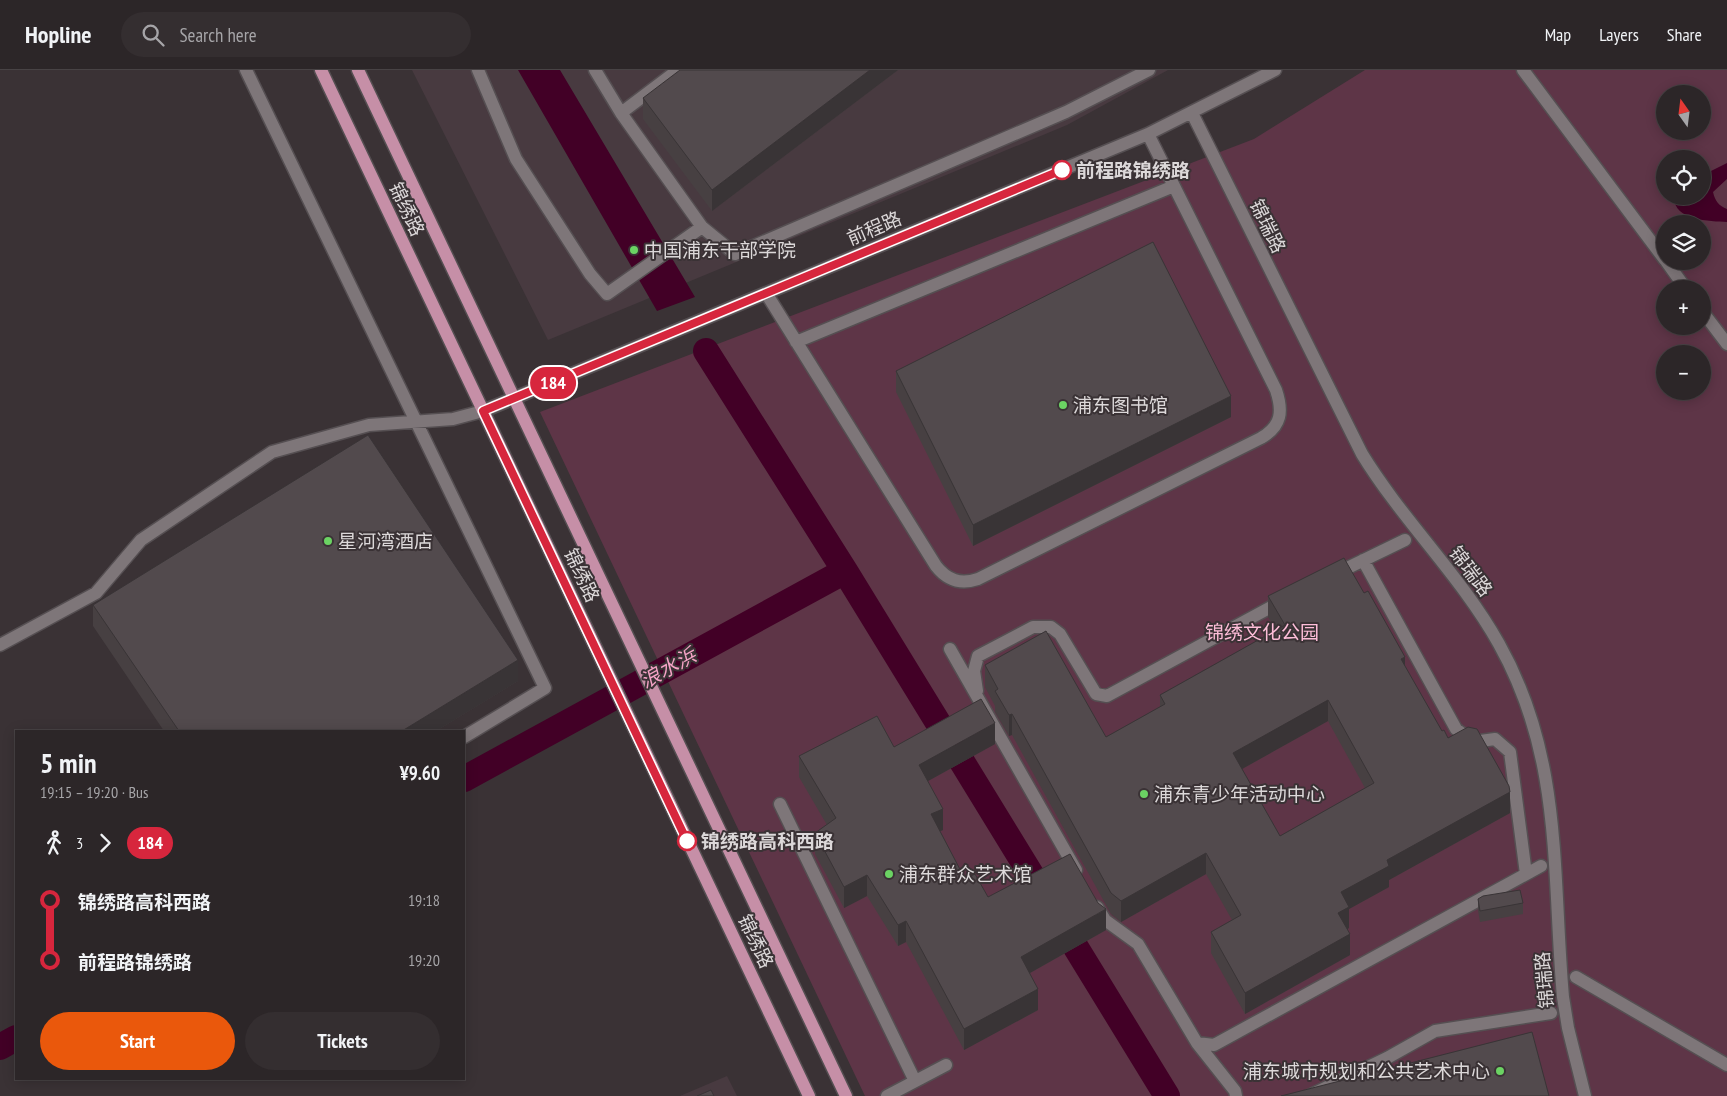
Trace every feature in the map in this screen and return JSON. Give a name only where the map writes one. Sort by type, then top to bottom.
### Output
[{"type":"main road","name":"锦绣路","points":[[321,70],[809,1096]]},
{"type":"main road","name":"锦绣路","points":[[358,70],[512,399],[846,1096]]},
{"type":"street","points":[[246,70],[414,421],[545,688],[465,736]]},
{"type":"street","points":[[478,70],[516,159],[590,274],[607,294],[702,227]]},
{"type":"street","points":[[596,70],[621,114],[702,227],[735,254],[1066,112],[1149,70]]},
{"type":"street","points":[[621,114],[678,70]]},
{"type":"street","name":"前程路","points":[[0,645],[96,593],[141,540],[272,452],[369,425],[453,419],[483,411],[1148,134],[1276,70]]},
{"type":"street","points":[[1523,70],[1656,248]]},
{"type":"street","name":"锦瑞路","points":[[1192,113],[1362,454],[1390,497],[1481,615],[1510,665],[1526,703],[1545,769],[1551,802],[1563,996],[1572,1047],[1585,1096]]},
{"type":"street","points":[[766,293],[936,566],[944,575],[953,580],[965,582],[978,579],[1261,438],[1272,430],[1278,422],[1280,405],[1276,390],[1148,134]]},
{"type":"street","points":[[796,342],[1174,186]]},
{"type":"street","points":[[1711,323],[1727,344]]},
{"type":"street","points":[[1322,580],[1405,540]]},
{"type":"street","points":[[1363,560],[1456,729],[1473,742],[1494,738],[1510,752],[1526,874]]},
{"type":"street","points":[[978,698],[974,671],[978,656],[1034,626],[1050,627],[1060,634],[1096,694],[1108,696],[1297,593]]},
{"type":"street","points":[[950,649],[1080,877]]},
{"type":"street","points":[[780,804],[915,1081]]},
{"type":"street","points":[[1197,1043],[1214,1044],[1541,866]]},
{"type":"street","points":[[1090,894],[1105,920],[1138,944],[1197,1043],[1235,1091],[1236,1096]]},
{"type":"street","points":[[1576,977],[1727,1065]]},
{"type":"street","points":[[1309,1096],[1387,1058],[1435,1031],[1551,1013]]},
{"type":"street","points":[[887,1096],[946,1065]]},
{"type":"shaded area","name":"中国浦东干部学院","points":[[412,70],[1168,70],[1067,125],[548,340]]},
{"type":"shaded area","points":[[518,70],[560,70],[695,297],[657,311]]},
{"type":"shaded area","points":[[1727,163],[1727,179],[1713,192],[1718,203],[1727,209],[1727,222],[1711,221],[1711,215],[1686,215],[1676,205],[1711,205],[1711,171]]},
{"type":"shaded area","points":[[727,1076],[737,1096],[680,1096]]},
{"type":"green space","name":"锦绣文化公园","points":[[1365,70],[1727,70],[1727,1096],[865,1096],[540,412],[1254,139]]},
{"type":"building","points":[[680,70],[870,70],[712,190],[643,98]]},
{"type":"building","name":"浦东图书馆","points":[[1153,242],[1231,396],[973,525],[896,371]]},
{"type":"building","name":"星河湾酒店","points":[[368,435],[518,660],[404,730],[178,730],[93,605]]},
{"type":"building","name":"浦东青少年活动中心","points":[[1344,558],[1364,593],[1368,591],[1405,657],[1401,659],[1442,731],[1444,730],[1448,738],[1468,727],[1477,729],[1509,786],[1510,792],[1387,860],[1389,866],[1341,892],[1349,907],[1338,913],[1350,934],[1245,993],[1211,932],[1241,915],[1206,853],[1121,901],[1111,893],[1012,714],[1009,715],[995,691],[998,689],[985,665],[1046,631],[1106,737],[1165,704],[1160,695],[1285,625],[1268,596]],"holes":[[[1328,700],[1374,783],[1280,836],[1233,753]]]},
{"type":"building","name":"浦东群众艺术馆","points":[[981,699],[995,723],[919,765],[943,809],[931,814],[965,879],[975,874],[988,897],[1070,854],[1098,903],[1106,909],[1021,957],[1038,989],[964,1029],[906,921],[898,925],[867,875],[844,887],[815,833],[836,818],[799,756],[877,716],[894,747]]},
{"type":"building","points":[[1520,890],[1523,903],[1480,911],[1478,899],[1483,896]]},
{"type":"building","points":[[1532,1032],[1549,1096],[1281,1096]]},
{"type":"building","points":[[711,1090],[714,1096],[697,1096]]},
{"type":"waterway","points":[[706,351],[845,571],[1167,1096]]},
{"type":"waterway","name":"浪水浜","points":[[465,778],[845,571]]},
{"type":"waterway","name":"浪水浜","points":[[0,1047],[15,1039]]},
{"type":"bus line","name":"184","points":[[687,841],[483,411],[1062,170]]},
{"type":"place","name":"前程路锦绣路","points":[[1062,170]]},
{"type":"place","name":"中国浦东干部学院","points":[[634,250]]},
{"type":"place","name":"浦东图书馆","points":[[1063,405]]},
{"type":"place","name":"星河湾酒店","points":[[328,541]]},
{"type":"place","name":"浦东青少年活动中心","points":[[1144,794]]},
{"type":"place","name":"锦绣路高科西路","points":[[687,841]]},
{"type":"place","name":"浦东群众艺术馆","points":[[889,874]]},
{"type":"place","name":"浦东城市规划和公共艺术中心","points":[[1500,1071]]}]
